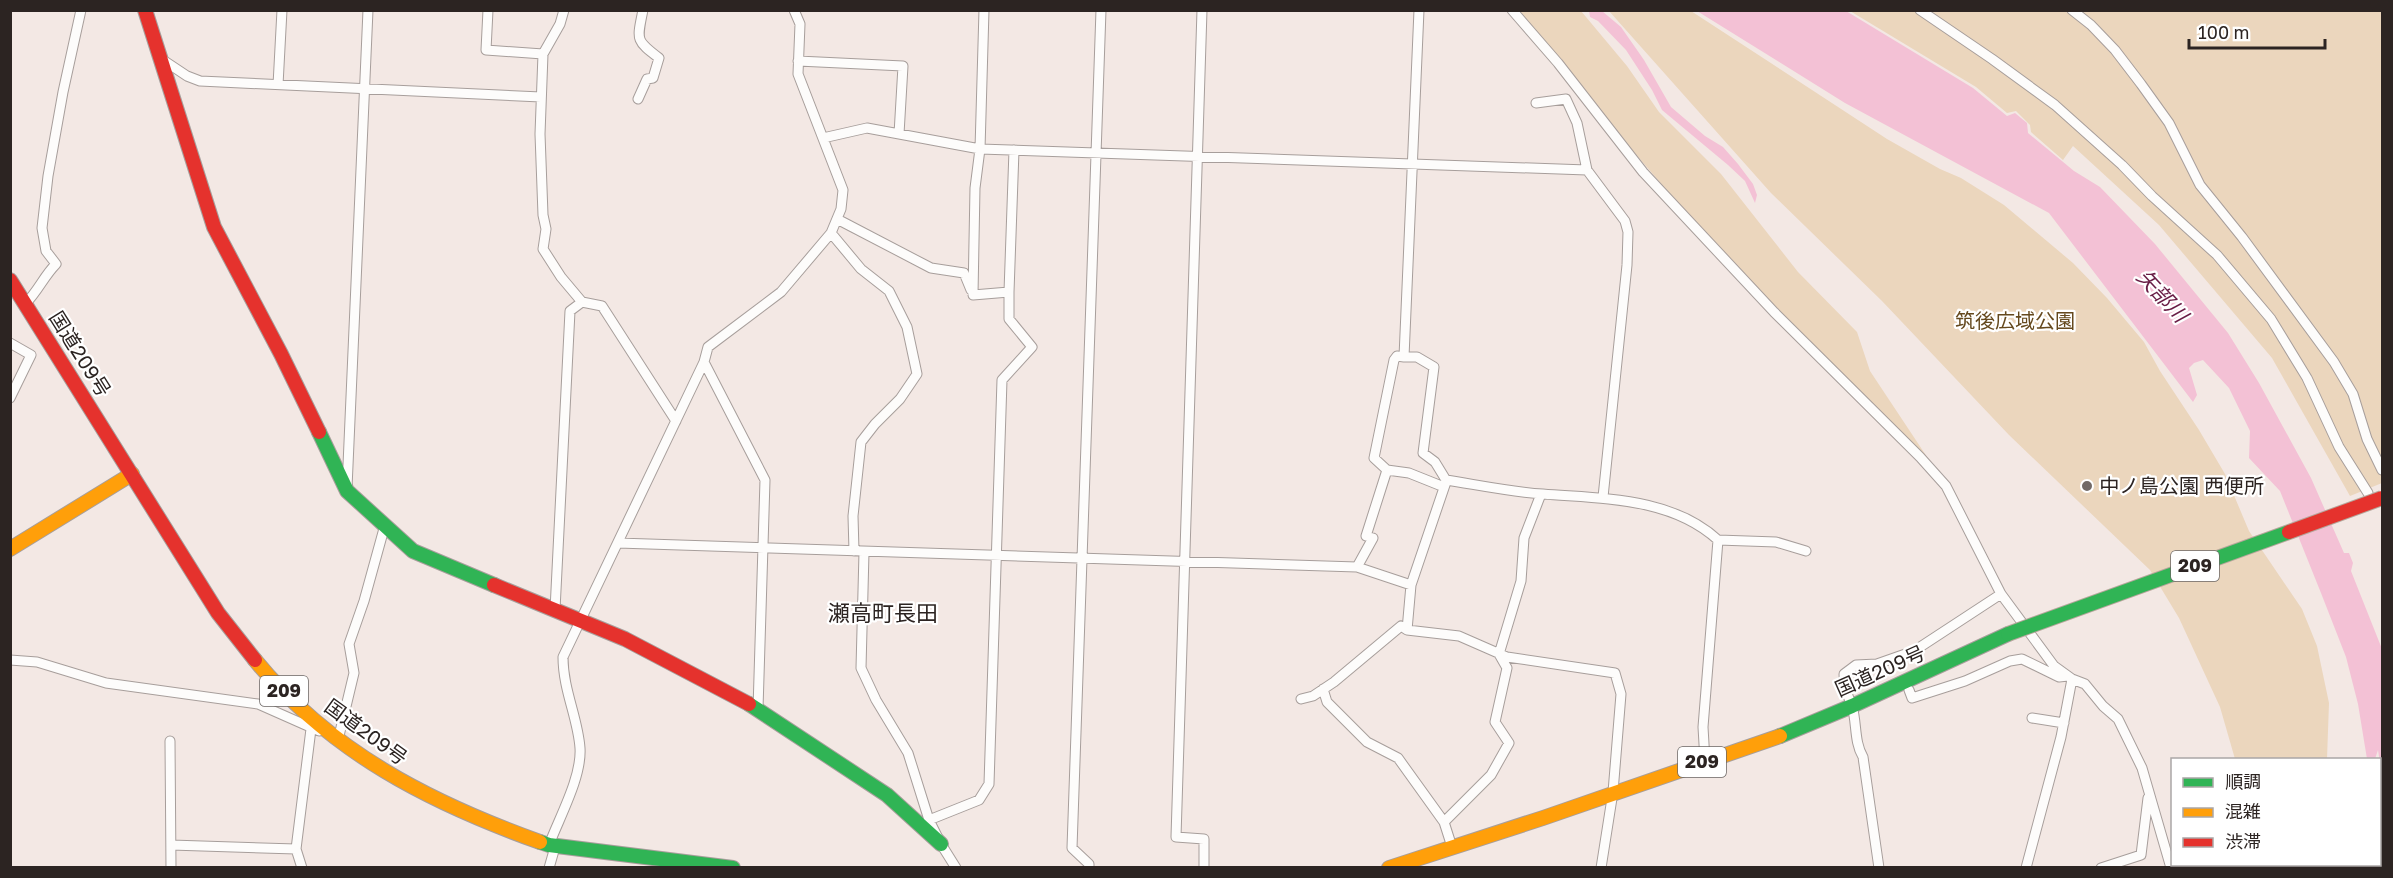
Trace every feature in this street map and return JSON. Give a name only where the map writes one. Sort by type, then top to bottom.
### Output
[{"type":"main road","points":[[145,10],[214,227],[281,354],[347,490],[412,551],[655,654],[758,709],[887,795],[941,844]]},
{"type":"main road","name":"国道209号","points":[[10,280],[218,613],[266,673],[333,736],[413,789],[487,823],[552,846],[662,863],[733,867]]},
{"type":"main road","points":[[10,549],[132,474]]},
{"type":"main road","name":"国道209号","points":[[1389,867],[1543,818],[1782,735],[2008,634],[2382,498]]},
{"type":"street","points":[[26,303],[35,294],[43,277],[56,264],[46,251],[42,228],[48,176],[63,92],[81,10]]},
{"type":"street","points":[[278,85],[282,10]]},
{"type":"street","points":[[347,490],[368,10]]},
{"type":"street","points":[[488,10],[486,50],[543,54]]},
{"type":"street","points":[[564,10],[560,24],[543,54],[541,168],[543,215],[546,229],[543,249],[561,277],[582,302],[602,306],[676,421]]},
{"type":"street","points":[[638,99],[647,79],[653,78],[659,58],[641,45],[638,40],[643,10]]},
{"type":"street","points":[[973,295],[975,188],[980,148],[984,10]]},
{"type":"street","points":[[1089,867],[1089,864],[1072,848],[1101,10]]},
{"type":"street","points":[[1202,10],[1176,837],[1204,839],[1204,867]]},
{"type":"street","points":[[1404,357],[1419,10]]},
{"type":"street","points":[[1512,10],[1558,63],[1643,172],[1774,312],[1920,457],[1946,486],[2001,594],[2054,666],[2085,684],[2103,706],[2118,718],[2142,768],[2171,867]]},
{"type":"street","points":[[1920,10],[2001,64],[2055,105],[2122,165],[2225,264],[2271,319],[2307,378],[2339,447],[2368,493]]},
{"type":"street","points":[[2072,10],[2091,25],[2115,50],[2141,84],[2169,123],[2200,185],[2242,237],[2334,362],[2353,394],[2367,439],[2382,470]]},
{"type":"street","points":[[549,867],[552,846],[577,774],[580,749],[563,676],[563,657],[704,362],[708,346],[781,292],[831,233],[841,208],[843,190],[798,74],[800,24],[793,11]]},
{"type":"street","points":[[160,58],[187,76],[200,81],[541,96]]},
{"type":"street","points":[[798,61],[903,66],[899,134]]},
{"type":"street","points":[[1536,104],[1566,99],[1577,123],[1587,170],[1625,221],[1628,232],[1627,265],[1603,497]]},
{"type":"street","points":[[823,138],[867,128],[980,148],[1014,150],[1412,162],[1587,170]]},
{"type":"street","points":[[929,820],[979,800],[989,784],[1002,380],[1032,347],[1009,319],[1014,150]]},
{"type":"street","points":[[837,219],[931,268],[964,273],[973,295]]},
{"type":"street","points":[[831,233],[861,269],[889,291],[907,327],[917,374],[900,399],[861,442],[853,516],[859,551],[861,668],[876,700],[908,753],[929,820],[956,867]]},
{"type":"street","points":[[973,295],[1009,292]]},
{"type":"street","points":[[555,610],[570,311],[582,302]]},
{"type":"street","points":[[10,343],[31,355],[10,398]]},
{"type":"street","points":[[1407,630],[1411,585],[1445,483],[1435,462],[1423,453],[1434,367],[1417,357],[1397,356],[1394,360],[1374,458],[1387,470],[1409,473],[1445,483],[1540,494],[1603,497],[1674,513],[1708,530],[1718,540],[1776,542],[1806,552]]},
{"type":"street","points":[[704,362],[765,480],[761,548],[758,709]]},
{"type":"street","points":[[1357,567],[1373,538],[1366,536],[1387,470]]},
{"type":"street","points":[[1444,822],[1491,775],[1509,743],[1495,722],[1507,668],[1500,654],[1521,581],[1524,538],[1540,494]]},
{"type":"street","points":[[10,660],[37,662],[106,683],[258,704],[311,729],[333,736],[354,673],[349,644],[364,602],[385,525]]},
{"type":"street","points":[[1705,761],[1703,727],[1718,540]]},
{"type":"street","points":[[618,543],[1357,567],[1411,585]]},
{"type":"street","points":[[1879,867],[1863,758],[1859,750],[1851,706],[1844,690],[1844,674],[1856,665],[1877,664],[1914,651],[2001,594]]},
{"type":"street","points":[[1301,699],[1313,696],[1323,689],[1401,626],[1407,630],[1459,636],[1500,654],[1563,667],[1615,673],[1621,694],[1613,792],[1601,867]]},
{"type":"street","points":[[1909,690],[1912,698],[1965,681],[2010,661],[2022,659],[2059,677],[2070,677]]},
{"type":"street","points":[[2026,867],[2064,723],[2070,677]]},
{"type":"street","points":[[1323,689],[1327,702],[1367,742],[1398,758],[1444,822],[1452,847]]},
{"type":"street","points":[[2032,718],[2064,723]]},
{"type":"street","points":[[302,867],[296,849],[311,729]]},
{"type":"street","points":[[170,741],[171,867]]},
{"type":"street","points":[[2101,867],[2141,855],[2149,791]]},
{"type":"street","points":[[171,845],[296,849]]},
{"type":"green space","points":[[1513,11],[1581,11],[1627,66],[1659,112],[1721,174],[1798,272],[1857,332],[1870,371],[1935,469],[1711,242]]},
{"type":"green space","name":"筑後広域公園","points":[[1609,11],[1691,11],[1887,139],[1940,169],[1961,178],[2004,205],[2073,263],[2107,298],[2144,342],[2225,474],[2249,531],[2302,609],[2317,646],[2329,703],[2327,758],[2235,758],[2220,707],[2179,618],[2150,570],[2009,435],[1882,301],[1771,193]]},
{"type":"green space","points":[[1850,11],[2382,11],[2382,483],[2350,496],[2272,358],[2159,225],[2073,146],[2063,160],[2031,132],[2030,125],[2016,111],[2007,113],[1976,87]]},
{"type":"water","points":[[1589,11],[1602,11],[1621,27],[1644,60],[1671,107],[1705,136],[1723,147],[1738,164],[1753,184],[1757,195],[1755,203],[1745,181],[1662,110],[1626,50],[1598,21],[1590,17]]},
{"type":"water","name":"矢部川","points":[[1697,11],[1846,11],[1973,88],[2007,116],[2015,113],[2027,123],[2028,133],[2074,171],[2100,187],[2155,244],[2228,333],[2259,383],[2311,478],[2344,553],[2349,553],[2353,563],[2351,571],[2382,649],[2382,776],[2378,750],[2375,758],[2367,758],[2358,704],[2346,657],[2321,593],[2280,491],[2249,458],[2250,431],[2229,388],[2203,360],[2194,363],[2189,368],[2197,395],[2193,402],[2049,213],[1845,103]]},
{"type":"traffic: fast","points":[[319,432],[347,491],[413,551],[494,585]]},
{"type":"traffic: fast","points":[[2008,634],[2289,532]]},
{"type":"traffic: fast","points":[[1780,736],[1852,706],[2008,634]]},
{"type":"traffic: fast","points":[[749,704],[887,795],[941,844]]},
{"type":"traffic: fast","points":[[540,842],[733,868]]},
{"type":"traffic: slow","points":[[10,549],[132,474]]},
{"type":"traffic: slow","points":[[255,660],[284,693],[316,722],[349,748],[385,771],[460,810],[540,842]]},
{"type":"traffic: slow","points":[[1389,868],[1543,818],[1780,736]]},
{"type":"traffic: jam","points":[[145,10],[214,227],[319,432]]},
{"type":"traffic: jam","points":[[10,280],[218,613],[255,660]]},
{"type":"traffic: jam","points":[[2289,532],[2382,498]]},
{"type":"traffic: jam","points":[[494,585],[625,639],[749,704]]},
{"type":"place","name":"中ノ島公園 西便所","points":[[2087,486]]},
{"type":"district","name":"瀬高町長田","points":[[883,613]]}]
